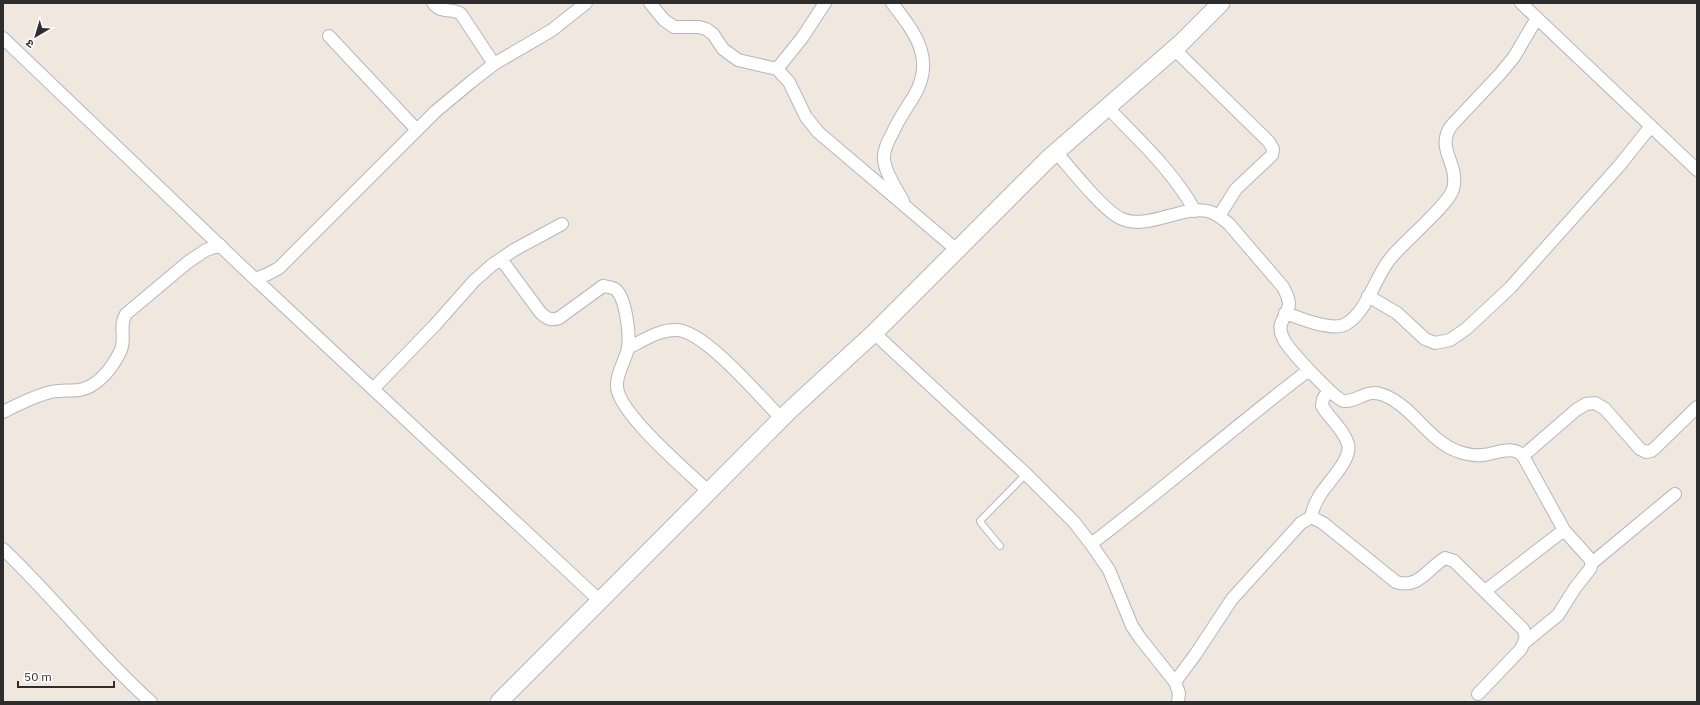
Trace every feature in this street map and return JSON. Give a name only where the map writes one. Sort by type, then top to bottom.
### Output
[{"type":"street","points":[[433,3],[440,9],[458,12],[461,14],[494,64]]},
{"type":"street","points":[[255,279],[280,268],[417,130],[471,82],[494,64],[552,30],[586,3]]},
{"type":"street","points":[[650,3],[664,20],[674,26],[699,27],[706,29],[713,34],[723,49],[738,60],[777,69],[789,82],[806,117],[818,132],[958,251]]},
{"type":"street","points":[[777,69],[802,38],[825,3]]},
{"type":"street","points":[[892,3],[908,23],[921,46],[924,62],[922,79],[896,125],[887,144],[884,158],[888,173],[906,208]]},
{"type":"street","points":[[499,702],[781,418],[874,333],[1056,152],[1174,49],[1221,3]]},
{"type":"street","points":[[1521,3],[1697,170]]},
{"type":"street","points":[[1285,313],[1324,325],[1335,326],[1346,324],[1355,317],[1389,260],[1401,245],[1444,204],[1452,192],[1455,181],[1454,170],[1446,148],[1446,133],[1500,74],[1514,56],[1537,18]]},
{"type":"street","points":[[330,36],[417,130]]},
{"type":"street","points":[[3,38],[255,279],[599,600]]},
{"type":"street","points":[[1174,49],[1269,142],[1273,149],[1272,156],[1236,189],[1219,216]]},
{"type":"street","points":[[1107,107],[1155,156],[1185,195],[1195,211]]},
{"type":"street","points":[[1368,296],[1397,314],[1425,339],[1435,343],[1450,340],[1466,329],[1510,288],[1619,166],[1651,126]]},
{"type":"street","points":[[1056,152],[1106,208],[1120,218],[1130,222],[1141,222],[1195,211],[1210,212],[1219,216],[1229,224],[1283,287],[1288,296],[1289,305],[1280,322],[1280,331],[1283,339],[1309,370],[1329,390],[1343,401],[1351,400],[1367,393],[1379,393],[1390,397],[1398,402],[1441,441],[1454,450],[1469,454],[1483,455],[1513,449],[1519,451],[1564,530],[1592,563]]},
{"type":"street","points":[[373,389],[435,325],[474,281],[501,259],[562,224]]},
{"type":"street","points":[[3,412],[36,396],[53,391],[80,390],[94,385],[120,352],[123,340],[121,324],[126,314],[188,262],[206,250],[220,245]]},
{"type":"street","points":[[501,259],[540,312],[546,318],[552,320],[559,318],[604,286],[616,290],[621,297],[629,334],[628,348],[616,386],[620,399],[630,413],[656,441],[708,491]]},
{"type":"street","points":[[628,348],[659,333],[677,330],[695,335],[712,348],[781,418]]},
{"type":"street","points":[[874,333],[1026,474],[1074,522],[1092,544],[1109,570],[1132,626],[1175,682],[1179,693],[1178,702]]},
{"type":"street","points":[[1092,544],[1309,370]]},
{"type":"street","points":[[1175,682],[1195,656],[1232,599],[1301,523],[1311,517],[1321,492],[1343,463],[1349,452],[1348,444],[1343,434],[1322,406],[1323,399],[1329,390]]},
{"type":"street","points":[[1523,456],[1576,410],[1586,404],[1595,403],[1605,408],[1640,449],[1646,452],[1656,447],[1697,407]]},
{"type":"street","points":[[1478,694],[1521,649],[1525,642],[1558,615],[1575,588],[1590,569],[1592,563],[1675,494]]},
{"type":"street","points":[[1311,517],[1323,522],[1396,582],[1412,584],[1445,558],[1454,561],[1523,629],[1526,637],[1525,642]]},
{"type":"street","points":[[1485,591],[1564,530]]},
{"type":"street","points":[[3,549],[112,665],[151,702]]},
{"type":"lane","points":[[1000,546],[981,524],[980,520],[1026,474]]}]
